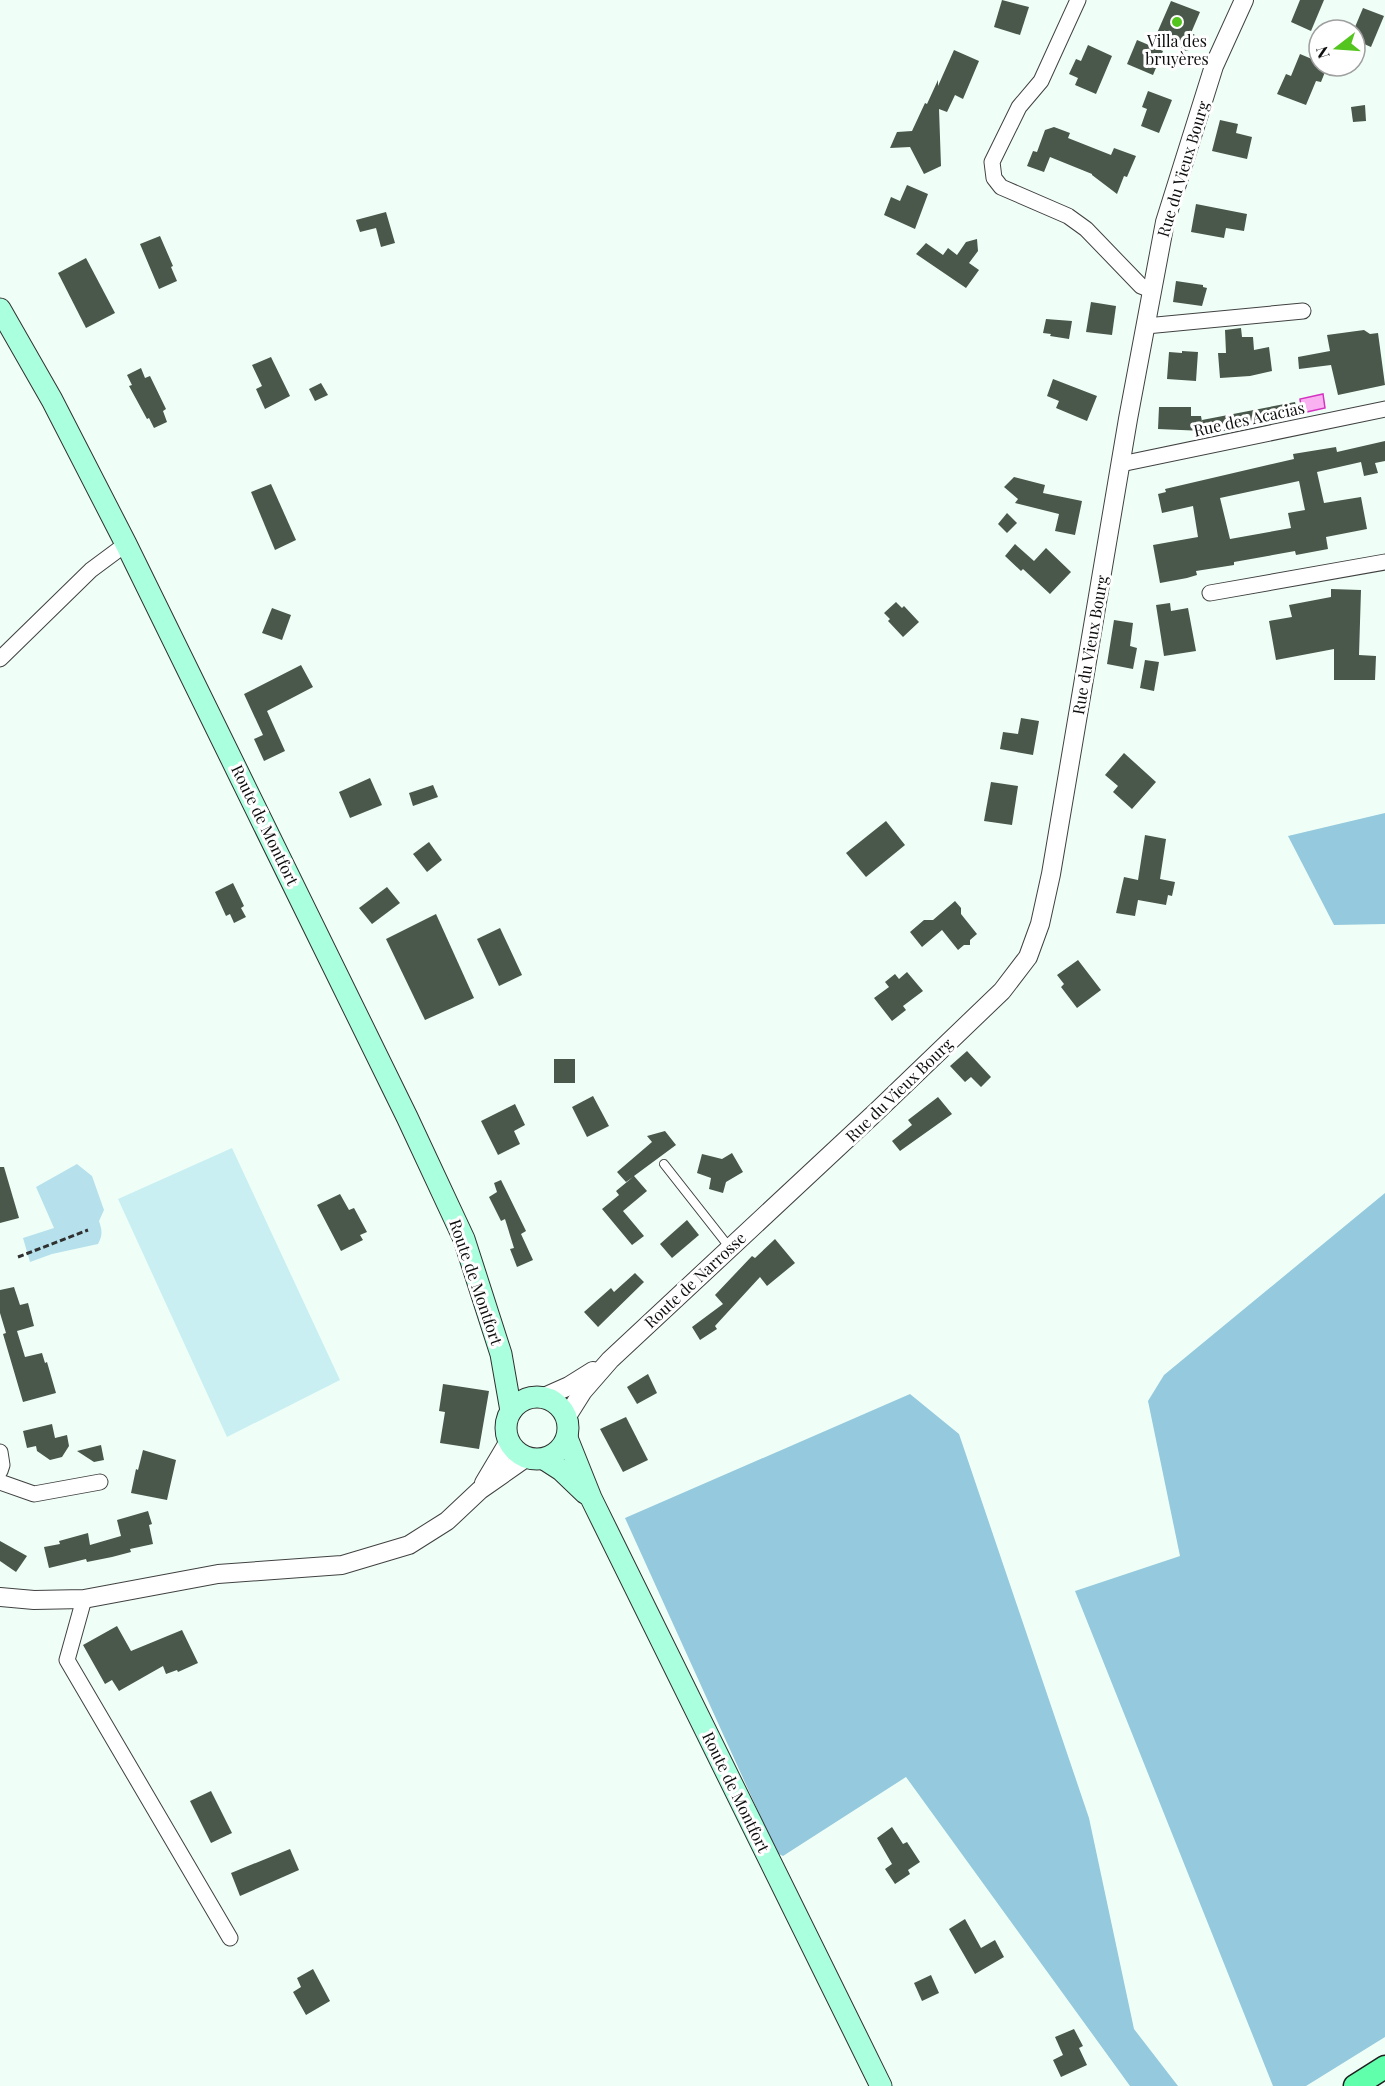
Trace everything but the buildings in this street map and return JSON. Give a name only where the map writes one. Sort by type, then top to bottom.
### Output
[{"type":"main road","name":"Route de Montfort","points":[[0,309],[52,400],[126,544],[460,1229],[501,1354],[511,1412]]},
{"type":"main road","name":"Route de Montfort","points":[[501,1354],[521,1383],[540,1397]]},
{"type":"main road","points":[[540,1397],[557,1405],[567,1428],[558,1451],[535,1458],[513,1448],[506,1426],[511,1412],[522,1401],[540,1397]]},
{"type":"main road","name":"Route de Montfort","points":[[567,1428],[591,1498],[880,2086]]},
{"type":"main road","name":"Route de Montfort","points":[[535,1458],[561,1470],[591,1498]]},
{"type":"main road","points":[[1355,2086],[1385,2067]]},
{"type":"street","points":[[1078,0],[1041,81],[1018,107],[992,162],[994,178],[1001,187],[1068,216],[1086,229],[1141,286],[1151,290]]},
{"type":"street","name":"Rue du Vieux Bourg","points":[[781,1201],[1002,991],[1028,957],[1040,924],[1051,874],[1151,290],[1165,222],[1214,66],[1244,0]]},
{"type":"street","points":[[1146,326],[1303,311]]},
{"type":"street","name":"Rue des Acacias","points":[[1121,464],[1385,408]]},
{"type":"street","points":[[0,659],[91,570],[126,544]]},
{"type":"street","points":[[1210,593],[1385,562]]},
{"type":"street","name":"Route de Narrosse","points":[[567,1428],[583,1391],[610,1360],[781,1201]]},
{"type":"street","name":"Route de Narrosse","points":[[540,1397],[569,1386],[610,1360]]},
{"type":"street","points":[[480,1490],[509,1441]]},
{"type":"street","points":[[0,1452],[2,1465],[0,1471]]},
{"type":"street","points":[[0,1597],[34,1600],[84,1599],[218,1574],[342,1565],[377,1556],[408,1545],[447,1521],[480,1490],[535,1458]]},
{"type":"street","points":[[0,1482],[34,1494],[100,1482]]},
{"type":"street","points":[[84,1599],[66,1660],[230,1938]]},
{"type":"lane","points":[[664,1164],[730,1248]]},
{"type":"path","points":[[18,1257],[88,1230]]},
{"type":"shaded area","points":[[1323,394],[1325,408],[1302,413],[1300,399]]},
{"type":"shaded area","points":[[1385,813],[1385,924],[1334,925],[1288,836]]},
{"type":"shaded area","points":[[232,1148],[340,1380],[227,1437],[118,1199]]},
{"type":"shaded area","points":[[77,1164],[92,1176],[104,1210],[99,1221],[102,1232],[100,1241],[98,1244],[52,1254],[30,1262],[23,1238],[54,1228],[36,1187]]},
{"type":"shaded area","points":[[1385,1193],[1385,2037],[1306,2086],[1273,2086],[1075,1591],[1180,1556],[1148,1401],[1164,1375]]},
{"type":"shaded area","points":[[910,1394],[959,1434],[1089,1818],[1134,2029],[1178,2086],[1130,2086],[906,1777],[783,1856],[777,1853],[625,1518]]},
{"type":"place","name":"Villa des bruyères","points":[[1177,22]]}]
